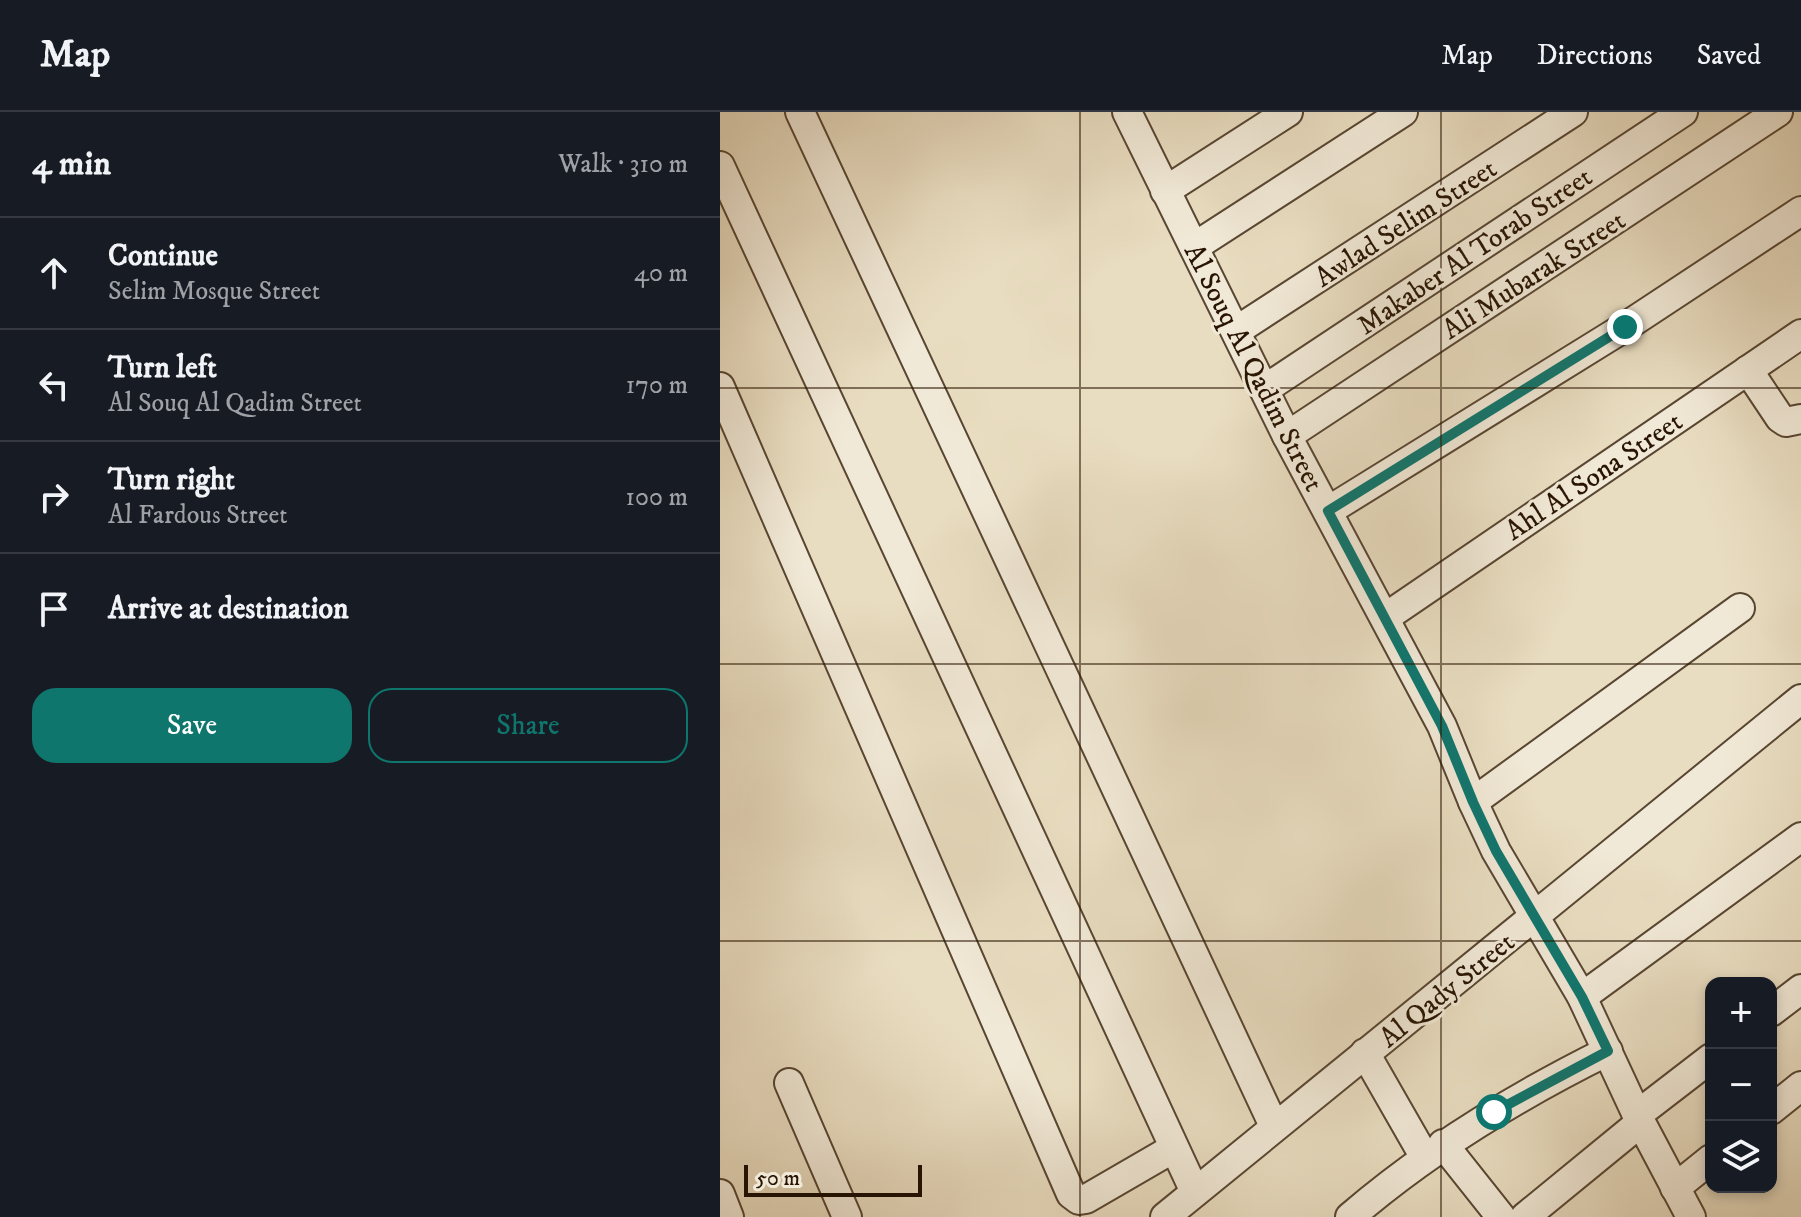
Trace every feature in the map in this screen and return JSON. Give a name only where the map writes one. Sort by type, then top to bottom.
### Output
[{"type":"street","points":[[800,112],[1274,1126]]},
{"type":"street","name":"Al Souq Al Qadim Street","points":[[1127,112],[1287,436],[1442,726],[1473,802],[1534,919],[1582,997],[1639,1118],[1691,1217]]},
{"type":"street","points":[[1165,191],[1288,112]]},
{"type":"street","points":[[1194,247],[1403,112]]},
{"type":"street","name":"Awlad Selim Street","points":[[1236,331],[1573,112]]},
{"type":"street","name":"Makaber Al Torab Street","points":[[1265,389],[1683,112]]},
{"type":"street","name":"Ali Mubarak Street","points":[[1287,436],[1778,112]]},
{"type":"street","points":[[720,166],[1195,1192]]},
{"type":"street","points":[[1328,511],[1625,327],[1801,211]]},
{"type":"street","name":"Ahl Al Sona Street","points":[[1386,617],[1801,334]]},
{"type":"street","points":[[1748,370],[1780,418],[1786,422],[1801,419]]},
{"type":"street","points":[[720,387],[1071,1194],[1079,1200],[1086,1199],[1174,1148]]},
{"type":"street","points":[[1473,802],[1740,608]]},
{"type":"street","name":"Al Qady Street","points":[[1165,1217],[1801,699]]},
{"type":"street","points":[[1582,997],[1801,837]]},
{"type":"street","points":[[1777,1007],[1801,989]]},
{"type":"street","points":[[1350,1217],[1434,1150],[1529,1091],[1608,1051]]},
{"type":"street","points":[[1365,1053],[1434,1150],[1501,1217]]},
{"type":"street","points":[[1525,1217],[1705,1063]]},
{"type":"street","points":[[789,1083],[847,1217]]},
{"type":"street","points":[[1777,1105],[1801,1086]]},
{"type":"street","points":[[1675,1188],[1705,1164]]},
{"type":"street","points":[[720,1194],[729,1217]]},
{"type":"route","points":[[1494,1112],[1608,1051],[1582,997],[1496,851],[1442,726],[1328,511],[1625,327]]}]
